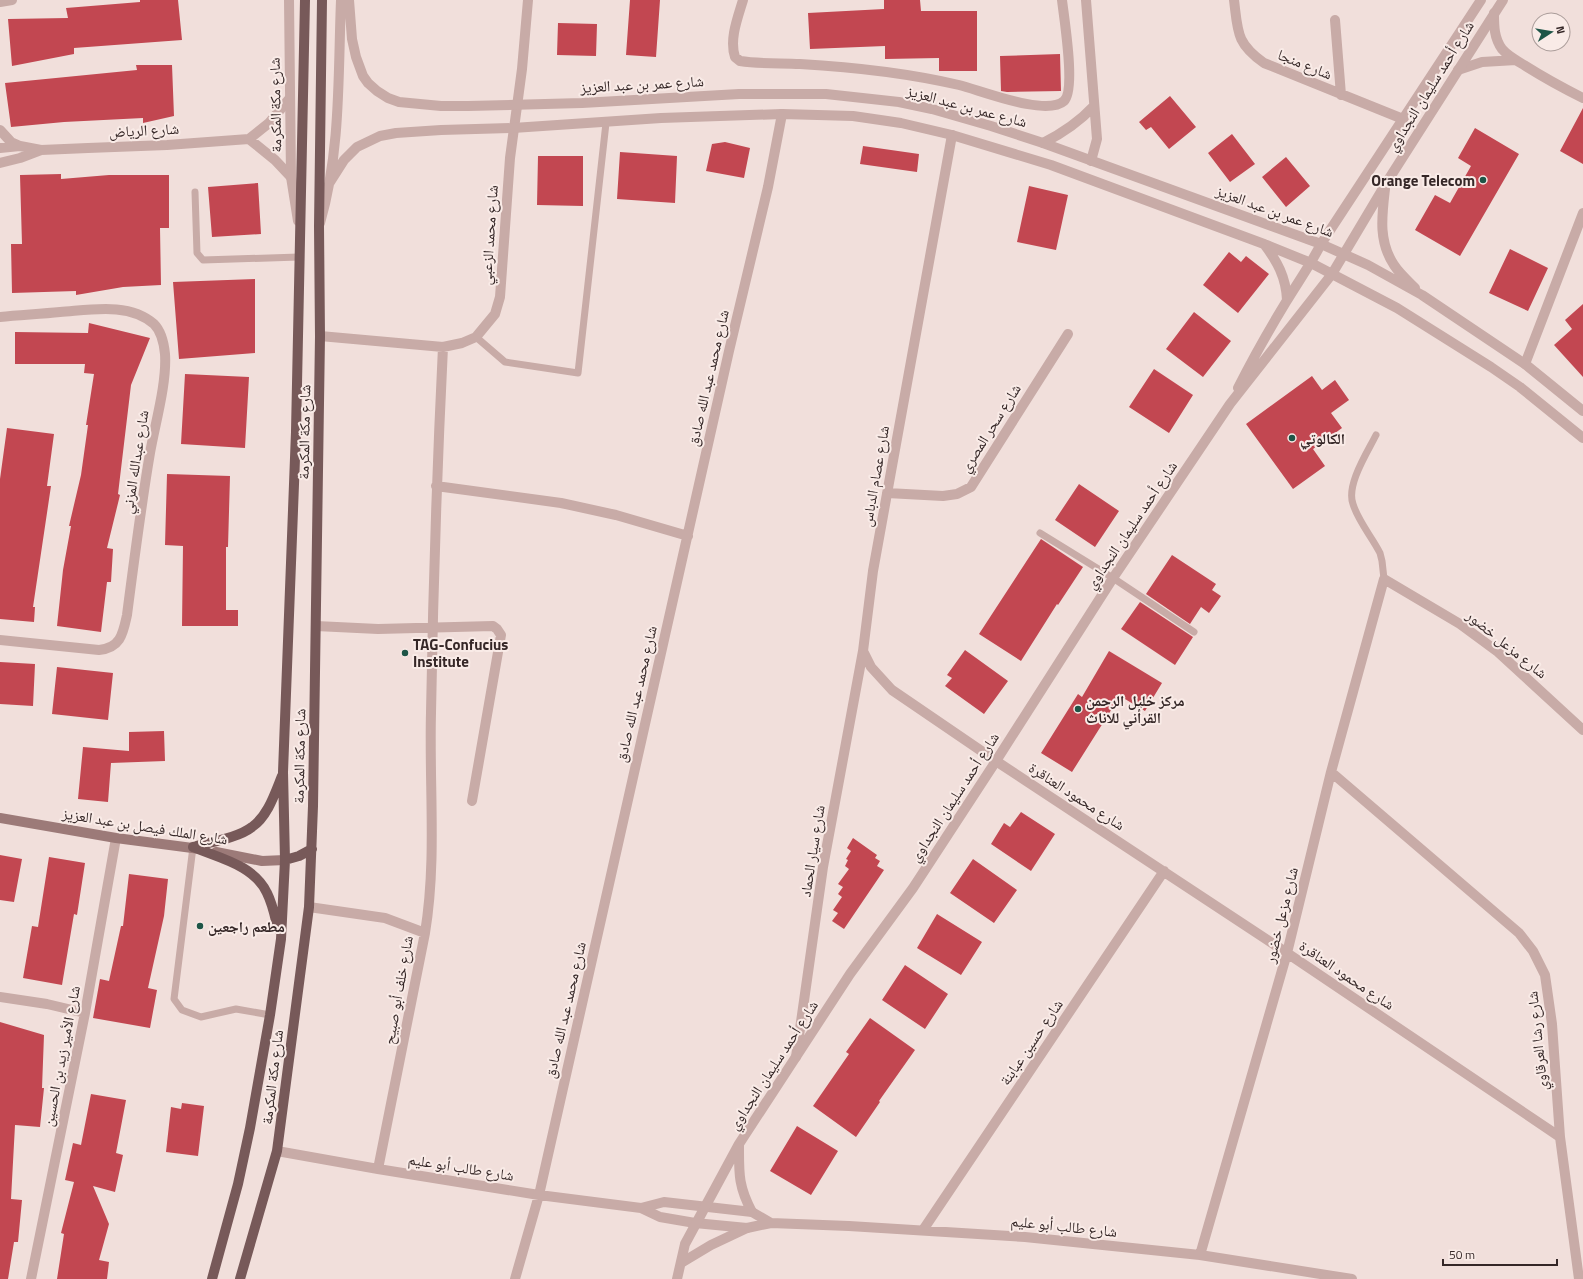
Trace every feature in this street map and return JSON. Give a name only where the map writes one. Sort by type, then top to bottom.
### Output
[{"type":"main road","name":"شارع مكة المكرمة","points":[[212,1279],[238,1184],[250,1128],[270,1015],[280,939],[285,860],[284,772],[293,537],[305,0]]},
{"type":"main road","name":"شارع مكة المكرمة","points":[[240,1279],[277,1151],[309,907],[312,849],[316,626],[320,336],[319,226],[322,0]]},
{"type":"main road","points":[[193,847],[245,832],[253,827],[266,811],[284,772]]},
{"type":"main road","name":"شارع الملك فيصل بن عبد العزيز","points":[[0,818],[116,838],[193,847],[251,860],[273,862],[285,860]]},
{"type":"main road","points":[[193,847],[240,866],[251,873],[260,882],[272,904],[280,939]]},
{"type":"main road","points":[[285,860],[299,856],[312,849]]},
{"type":"street","points":[[0,2],[12,0]]},
{"type":"street","name":"شارع مكة المكرمة","points":[[289,0],[290,177],[300,232]]},
{"type":"street","name":"شارع مكة المكرمة","points":[[319,226],[327,199],[336,135],[341,0]]},
{"type":"street","name":"شارع عمر بن عبد العزيز","points":[[349,0],[352,39],[356,57],[363,76],[377,91],[388,98],[399,102],[441,106],[582,103],[739,94],[826,94],[899,102],[932,109],[1043,143],[1344,253],[1422,295],[1525,364],[1583,411]]},
{"type":"street","name":"شارع محمد الزعبي","points":[[476,337],[495,314],[500,297],[510,158],[522,69],[528,0]]},
{"type":"street","points":[[743,0],[733,39],[735,57],[740,61],[862,70],[960,86],[1017,102],[1048,106],[1064,101],[1069,89],[1068,47],[1062,0]]},
{"type":"street","points":[[1086,0],[1097,139],[1091,161]]},
{"type":"street","name":"شارع منجا","points":[[1234,0],[1238,31],[1243,44],[1250,53],[1264,63],[1403,119]]},
{"type":"street","name":"شارع أحمد سليمان النجداوي","points":[[1230,404],[1255,354],[1311,263],[1321,244],[1481,0]]},
{"type":"street","name":"شارع أحمد سليمان النجداوي","points":[[677,1279],[685,1244],[704,1206],[739,1144],[850,974],[912,888],[996,761],[1113,578],[1230,404],[1332,274],[1385,185],[1503,0]]},
{"type":"street","points":[[1494,13],[1494,28],[1497,40],[1503,50],[1516,60],[1557,85],[1583,98]]},
{"type":"street","points":[[1335,20],[1341,94]]},
{"type":"street","points":[[1458,70],[1482,62],[1516,60]]},
{"type":"street","points":[[290,98],[269,123],[249,138],[275,160],[290,177]]},
{"type":"street","points":[[1043,143],[1076,124],[1094,106]]},
{"type":"street","points":[[330,182],[344,160],[357,147],[380,136],[396,133],[606,123],[661,118],[782,114],[839,115],[879,119],[952,135],[1051,165],[1264,244],[1311,263],[1397,308],[1491,367],[1520,387],[1583,438]]},
{"type":"street","name":"شارع محمد عبد الله صادق","points":[[515,1279],[539,1195],[611,869],[729,351],[768,187],[782,114]]},
{"type":"street","points":[[0,130],[11,142],[20,146]]},
{"type":"street","name":"شارع عصام الدباس","points":[[862,651],[873,571],[952,135]]},
{"type":"street","name":"شارع الرياض","points":[[0,148],[20,146],[41,150],[167,145],[249,138]]},
{"type":"street","name":"شارع الرياض","points":[[0,163],[20,158],[41,150]]},
{"type":"street","points":[[1385,185],[1381,216],[1382,232],[1386,248],[1394,265],[1422,295]]},
{"type":"street","points":[[1525,364],[1583,213]]},
{"type":"street","points":[[1264,244],[1282,273],[1287,300]]},
{"type":"street","name":"شارع عبدالله المزني","points":[[0,317],[102,308],[121,310],[144,318],[154,324],[160,332],[164,343],[165,356],[164,375],[150,455],[127,615],[120,638],[112,647],[99,650],[0,640]]},
{"type":"street","name":"شارع سحر المصري","points":[[887,493],[943,496],[957,494],[971,487],[1068,334]]},
{"type":"street","points":[[320,336],[443,347],[462,343],[476,337]]},
{"type":"street","points":[[426,933],[432,862],[430,761],[436,486],[443,347]]},
{"type":"street","points":[[436,486],[561,503],[616,516],[688,536]]},
{"type":"street","name":"شارع مزعل خضور","points":[[1200,1255],[1287,953],[1331,772],[1384,579],[1460,624],[1493,648],[1583,730]]},
{"type":"street","points":[[316,626],[378,629],[493,626],[497,629],[501,634],[472,801]]},
{"type":"street","points":[[862,651],[871,667],[892,690],[996,761]]},
{"type":"street","name":"شارع سيار الحماد","points":[[796,1057],[824,867],[862,651]]},
{"type":"street","name":"شارع محمود العناقرة","points":[[996,761],[1164,871],[1560,1137]]},
{"type":"street","name":"شارع رشا العرقاوي","points":[[1331,772],[1519,933],[1533,951],[1540,964],[1544,975],[1552,1024],[1560,1137],[1579,1279]]},
{"type":"street","name":"شارع الأمير زيد بن الحسين","points":[[31,1279],[85,1013],[116,838]]},
{"type":"street","name":"شارع حسين عبابنة","points":[[922,1230],[1164,871]]},
{"type":"street","name":"شارع خلف أبو صبيح","points":[[309,907],[385,918],[426,933],[378,1169]]},
{"type":"street","points":[[0,997],[48,1004],[85,1013]]},
{"type":"street","points":[[739,1144],[740,1184],[744,1198],[752,1212]]},
{"type":"street","name":"شارع طالب أبو عليم","points":[[277,1151],[539,1195],[642,1208],[660,1216],[695,1223],[747,1228],[771,1223],[849,1226],[1025,1237],[1200,1255],[1352,1279]]},
{"type":"street","name":"شارع طالب أبو عليم","points":[[642,1208],[664,1202],[704,1206],[752,1212],[771,1223]]},
{"type":"street","points":[[681,1263],[711,1245],[747,1228]]},
{"type":"lane","points":[[476,337],[505,362],[578,373],[606,123]]},
{"type":"lane","points":[[195,192],[197,253],[203,260],[299,257]]},
{"type":"lane","name":"شارع مزعل خضور","points":[[1376,435],[1354,481],[1351,492],[1352,504],[1380,553],[1384,579]]},
{"type":"lane","points":[[1040,533],[1113,578],[1194,632]]},
{"type":"lane","points":[[193,847],[174,999],[182,1010],[201,1017],[236,1009],[270,1015]]},
{"type":"building","points":[[140,0],[178,0],[182,40],[74,48],[74,54],[12,66],[8,19],[68,18],[66,8],[140,2]]},
{"type":"building","points":[[630,0],[660,0],[656,57],[626,55]]},
{"type":"building","points":[[884,0],[920,0],[921,11],[977,11],[977,71],[939,71],[939,58],[885,59],[885,46],[810,49],[808,13],[884,9]]},
{"type":"building","points":[[558,23],[597,24],[596,56],[557,55]]},
{"type":"building","points":[[1060,54],[1061,91],[1001,91],[1000,56]]},
{"type":"building","points":[[136,65],[172,65],[174,116],[143,123],[143,118],[64,122],[11,127],[5,83],[137,70]]},
{"type":"building","points":[[1170,96],[1196,127],[1169,149],[1151,127],[1146,130],[1139,122]]},
{"type":"building","points":[[1583,108],[1583,164],[1560,151]]},
{"type":"building","name":"Orange Telecom","points":[[1475,128],[1519,154],[1460,256],[1415,230],[1435,195],[1450,203],[1471,166],[1458,158]]},
{"type":"building","points":[[1232,134],[1255,164],[1230,182],[1208,153]]},
{"type":"building","points":[[725,142],[750,148],[744,178],[706,171],[712,144]]},
{"type":"building","points":[[863,146],[919,154],[917,172],[860,164]]},
{"type":"building","points":[[620,152],[677,156],[675,203],[617,199]]},
{"type":"building","points":[[538,156],[583,156],[583,206],[537,205]]},
{"type":"building","points":[[1286,157],[1310,186],[1286,207],[1262,177]]},
{"type":"building","points":[[61,174],[61,179],[109,175],[169,175],[169,228],[160,228],[161,285],[123,287],[76,295],[76,291],[12,293],[11,244],[22,244],[20,175]]},
{"type":"building","points":[[258,183],[261,234],[212,237],[208,187]]},
{"type":"building","points":[[1029,186],[1068,195],[1056,250],[1017,242]]},
{"type":"building","points":[[1510,249],[1548,268],[1528,311],[1489,293]]},
{"type":"building","points":[[1229,252],[1241,262],[1246,256],[1269,274],[1238,313],[1203,285]]},
{"type":"building","points":[[255,279],[255,353],[179,359],[173,282]]},
{"type":"building","points":[[1583,304],[1583,377],[1554,345],[1572,329],[1565,320]]},
{"type":"building","points":[[1194,312],[1231,341],[1203,377],[1166,349]]},
{"type":"building","points":[[89,323],[150,338],[131,385],[118,494],[120,495],[107,548],[113,549],[111,582],[107,582],[101,632],[57,626],[63,570],[71,526],[69,526],[81,475],[88,425],[86,425],[94,374],[84,373],[85,364],[15,364],[15,332],[88,333]]},
{"type":"building","points":[[1154,369],[1193,395],[1169,433],[1129,407]]},
{"type":"building","points":[[185,374],[249,377],[245,448],[181,444]]},
{"type":"building","name":"الكالوتي","points":[[1312,376],[1322,390],[1335,380],[1349,400],[1331,413],[1342,428],[1313,449],[1325,466],[1293,489],[1246,424]]},
{"type":"building","points":[[7,428],[54,434],[47,486],[51,486],[33,607],[35,607],[34,622],[0,619],[0,479]]},
{"type":"building","points":[[167,474],[230,476],[228,547],[226,547],[226,610],[238,610],[238,626],[182,626],[183,546],[165,545]]},
{"type":"building","points":[[1079,484],[1119,511],[1095,547],[1055,520]]},
{"type":"building","points":[[1041,539],[1083,567],[1058,605],[1057,604],[1021,661],[979,634]]},
{"type":"building","points":[[1172,555],[1216,584],[1212,590],[1221,596],[1209,613],[1201,607],[1190,624],[1146,594]]},
{"type":"building","points":[[1140,602],[1193,637],[1175,665],[1121,629]]},
{"type":"building","points":[[965,650],[1008,681],[984,714],[945,686],[952,678],[947,675]]},
{"type":"building","points":[[1109,651],[1162,683],[1145,711],[1120,696],[1072,772],[1041,753],[1078,694],[1082,697]]},
{"type":"building","points":[[0,662],[35,664],[33,706],[0,704]]},
{"type":"building","points":[[57,667],[113,673],[108,720],[52,714]]},
{"type":"building","points":[[164,731],[165,761],[111,763],[108,802],[78,799],[83,747],[129,751],[129,732]]},
{"type":"building","points":[[1021,812],[1055,834],[1031,871],[991,844],[1004,823],[1010,827]]},
{"type":"building","points":[[853,838],[877,855],[875,858],[880,861],[877,866],[884,870],[844,929],[832,921],[838,913],[833,910],[842,897],[838,894],[843,887],[838,884],[849,869],[845,866],[848,860],[846,859],[851,851],[847,848]]},
{"type":"building","points":[[0,855],[22,859],[14,902],[0,900]]},
{"type":"building","points":[[49,857],[85,863],[77,915],[74,914],[62,985],[23,978],[32,926],[38,927]]},
{"type":"building","points":[[973,859],[1017,890],[994,923],[950,893]]},
{"type":"building","points":[[129,874],[168,879],[164,916],[148,988],[157,990],[150,1028],[93,1018],[100,979],[109,981],[121,926],[123,926]]},
{"type":"building","points":[[937,914],[982,942],[961,975],[917,948]]},
{"type":"building","points":[[905,965],[948,994],[925,1029],[882,1000]]},
{"type":"building","points":[[870,1018],[915,1050],[856,1137],[813,1106],[849,1054],[846,1052]]},
{"type":"building","points":[[0,1022],[44,1035],[42,1088],[44,1088],[40,1127],[15,1125],[11,1199],[22,1200],[18,1242],[14,1242],[8,1279],[0,1279]]},
{"type":"building","points":[[91,1094],[126,1100],[116,1153],[123,1155],[115,1192],[93,1186],[109,1224],[99,1260],[109,1262],[107,1279],[57,1279],[64,1234],[61,1233],[74,1182],[65,1180],[73,1143],[81,1145]]},
{"type":"building","points":[[182,1103],[204,1106],[198,1156],[166,1152],[171,1107],[181,1109]]},
{"type":"building","points":[[797,1126],[838,1151],[811,1195],[770,1171]]},
{"type":"place","name":"Orange Telecom","points":[[1483,180]]},
{"type":"place","name":"الكالوتي","points":[[1292,438]]},
{"type":"place","name":"TAG-Confucius Institute","points":[[405,653]]},
{"type":"place","name":"مركز خليل الرحمن القرأني للاناث","points":[[1078,709]]},
{"type":"place","name":"مطعم راجعين","points":[[200,926]]}]
